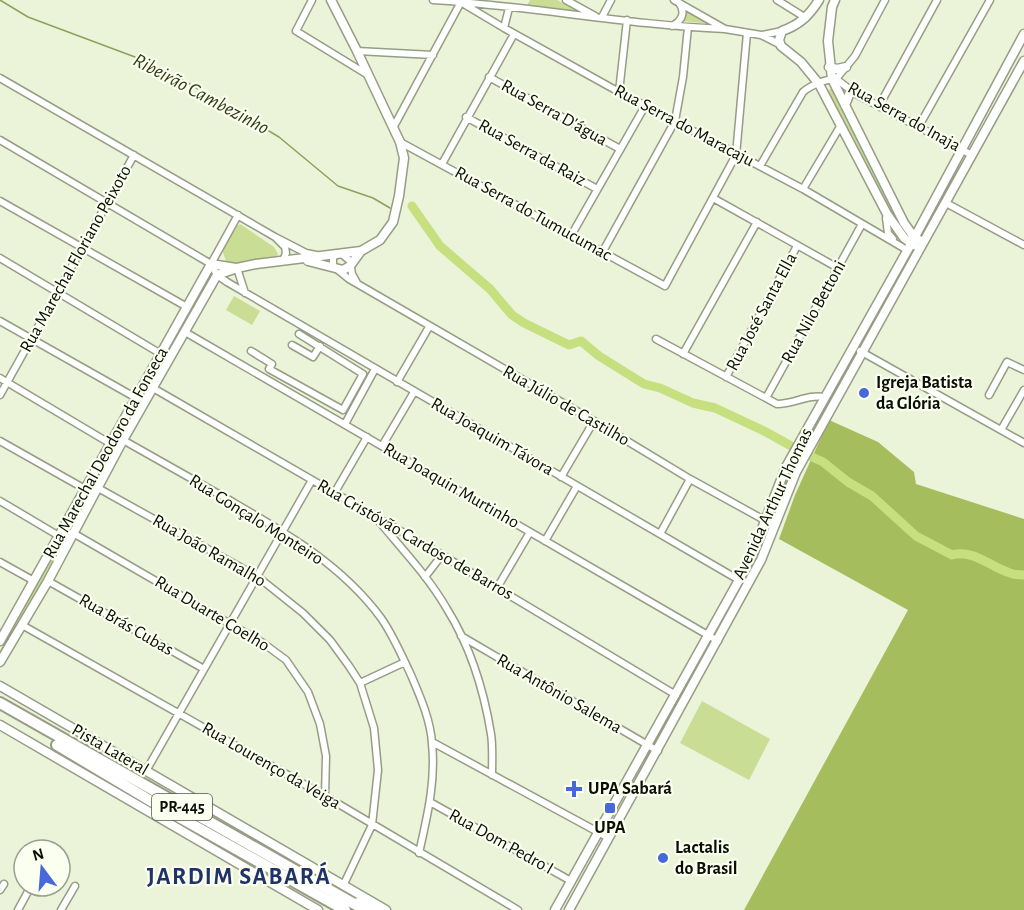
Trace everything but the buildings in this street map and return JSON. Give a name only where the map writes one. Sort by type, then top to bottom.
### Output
[{"type":"highway","name":"PR-445","points":[[0,703],[343,891],[365,910]]},
{"type":"highway","name":"PR-445","points":[[0,710],[161,807],[345,910]]},
{"type":"highway","points":[[343,891],[378,910]]},
{"type":"highway","points":[[313,892],[334,910]]},
{"type":"street","points":[[312,0],[296,31],[368,75]]},
{"type":"street","points":[[297,259],[343,270],[361,251],[380,240],[393,222],[404,158],[400,142],[331,0]]},
{"type":"street","points":[[433,0],[460,1],[670,26],[724,29],[761,35],[782,32],[794,27],[806,18],[818,1],[833,4],[828,41],[829,67],[844,105],[904,223],[911,244]]},
{"type":"street","points":[[566,0],[599,17]]},
{"type":"street","points":[[599,17],[611,0]]},
{"type":"street","points":[[777,0],[806,18]]},
{"type":"street","points":[[760,166],[803,92],[809,87],[834,79],[846,67],[855,56],[885,0]]},
{"type":"street","points":[[879,106],[937,0]]},
{"type":"street","points":[[919,126],[990,0]]},
{"type":"street","points":[[393,128],[460,1]]},
{"type":"street","name":"Rua Serra do Maracaju","points":[[460,1],[514,34],[803,189],[872,230],[896,242],[911,244]]},
{"type":"street","points":[[670,26],[678,23],[683,15],[682,7],[676,1]]},
{"type":"street","points":[[676,1],[724,29]]},
{"type":"street","points":[[504,28],[509,8]]},
{"type":"street","points":[[619,92],[627,20]]},
{"type":"street","points":[[602,253],[675,121],[688,27]]},
{"type":"street","points":[[781,46],[779,40],[782,32]]},
{"type":"street","points":[[747,33],[736,154],[713,198],[838,268]]},
{"type":"street","points":[[442,164],[514,34]]},
{"type":"street","name":"Avenida Arthur Thomas","points":[[557,908],[739,580],[751,557],[786,467],[911,244],[961,148],[1021,47],[1024,34]]},
{"type":"street","points":[[761,35],[781,46],[801,62],[819,84],[842,124],[886,216],[911,244],[921,245]]},
{"type":"street","points":[[357,51],[433,55]]},
{"type":"street","name":"Avenida Arthur Thomas","points":[[569,910],[761,560],[796,472],[1024,61]]},
{"type":"street","points":[[829,67],[837,69],[846,67]]},
{"type":"street","name":"Rua Serra D'água","points":[[489,77],[620,149]]},
{"type":"street","points":[[0,78],[275,237],[306,253],[320,256]]},
{"type":"street","name":"Rua Serra do Inaja","points":[[834,79],[879,106],[972,155]]},
{"type":"street","points":[[844,105],[851,90]]},
{"type":"street","points":[[572,234],[645,106]]},
{"type":"street","name":"Rua Serra da Raiz","points":[[466,117],[597,189]]},
{"type":"street","points":[[803,189],[842,124]]},
{"type":"street","points":[[0,140],[211,264],[237,268]]},
{"type":"street","name":"Rua Serra do Tumucumac","points":[[400,142],[665,286],[713,198]]},
{"type":"street","name":"Rua Marechal Floriano Peixoto","points":[[0,395],[134,155]]},
{"type":"street","points":[[0,201],[188,307]]},
{"type":"street","points":[[946,202],[1024,245]]},
{"type":"street","points":[[211,264],[237,215]]},
{"type":"street","points":[[872,230],[881,225],[886,216]]},
{"type":"street","points":[[886,216],[888,233],[896,242]]},
{"type":"street","points":[[683,354],[757,222]]},
{"type":"street","name":"Rua Nilo Bettoni","points":[[766,399],[862,224]]},
{"type":"street","points":[[275,237],[285,247],[286,253],[283,261]]},
{"type":"street","name":"Rua José Santa Ella","points":[[726,377],[797,246]]},
{"type":"street","points":[[0,662],[48,581],[123,440],[141,400],[153,388],[217,275],[237,268],[361,251]]},
{"type":"street","points":[[338,254],[347,257],[358,284]]},
{"type":"street","points":[[336,269],[332,262],[338,254]]},
{"type":"street","points":[[0,258],[161,354]]},
{"type":"street","name":"Rua Joaquim Távora","points":[[211,264],[217,275],[245,294],[739,580]]},
{"type":"street","name":"Rua Marechal Deodoro da Fonseca","points":[[0,641],[111,444],[141,400],[161,354],[211,264]]},
{"type":"street","points":[[237,268],[245,294]]},
{"type":"street","name":"Rua Júlio de Castilho","points":[[336,269],[429,327],[775,526]]},
{"type":"street","points":[[0,321],[141,400]]},
{"type":"street","points":[[397,382],[429,327]]},
{"type":"street","name":"Rua Joaquin Murtinho","points":[[185,332],[718,641]]},
{"type":"street","points":[[251,351],[272,364],[269,369],[340,410],[345,407],[363,374],[299,334]]},
{"type":"street","points":[[656,339],[777,404],[787,404],[816,396],[824,397]]},
{"type":"street","points":[[292,345],[313,357],[320,346]]},
{"type":"street","points":[[852,347],[1024,443]]},
{"type":"street","points":[[989,395],[1007,362],[1024,370]]},
{"type":"street","points":[[345,424],[375,369]]},
{"type":"street","points":[[0,378],[111,444]]},
{"type":"street","name":"Rua Cristóvão Cardoso de Barros","points":[[153,388],[335,492],[676,695]]},
{"type":"street","points":[[1001,430],[1024,390]]},
{"type":"street","points":[[382,446],[414,392]]},
{"type":"street","points":[[352,395],[359,399]]},
{"type":"street","points":[[561,477],[594,421]]},
{"type":"street","points":[[335,492],[367,437]]},
{"type":"street","name":"Rua Gonçalo Monteiro","points":[[123,440],[283,532],[323,559],[357,590],[382,619],[419,693],[432,742],[433,768],[430,802],[419,853]]},
{"type":"street","points":[[0,441],[85,489]]},
{"type":"street","points":[[660,534],[690,479]]},
{"type":"street","points":[[146,771],[312,480]]},
{"type":"street","points":[[545,541],[577,486]]},
{"type":"street","name":"Rua João Ramalho","points":[[98,488],[258,577],[303,613],[330,640],[360,683],[374,728],[378,770],[372,825],[343,891]]},
{"type":"street","points":[[0,501],[59,536],[73,534]]},
{"type":"street","points":[[372,514],[425,577],[447,609],[461,636],[484,700],[491,736],[492,775]]},
{"type":"street","points":[[497,588],[530,532]]},
{"type":"street","name":"Rua Duarte Coelho","points":[[73,534],[231,624],[286,660],[308,692],[320,724],[326,756],[325,795]]},
{"type":"street","points":[[425,577],[442,555]]},
{"type":"street","points":[[0,562],[34,581]]},
{"type":"street","name":"Rua Brás Cubas","points":[[48,581],[204,669]]},
{"type":"street","points":[[0,622],[9,627]]},
{"type":"street","name":"Rua Lourenço da Veiga","points":[[22,625],[325,795],[518,910]]},
{"type":"street","name":"Rua Antônio Salema","points":[[461,636],[657,751]]},
{"type":"street","points":[[360,683],[405,662]]},
{"type":"street","name":"Pista Lateral","points":[[0,686],[281,850],[343,891]]},
{"type":"street","name":"Pista Lateral","points":[[0,725],[318,910]]},
{"type":"street","points":[[432,742],[609,838]]},
{"type":"street","name":"Rua Dom Pedro I","points":[[430,802],[571,881]]},
{"type":"street","points":[[61,910],[75,886]]},
{"type":"street","name":"PR-445","points":[[343,891],[386,910]]},
{"type":"green space","points":[[530,0],[557,0],[583,13],[526,7]]},
{"type":"green space","points":[[686,10],[711,24],[682,21]]},
{"type":"green space","points":[[833,89],[898,220],[895,222],[828,91]]},
{"type":"green space","points":[[240,224],[274,247],[277,256],[232,264],[226,261],[223,247],[231,232]]},
{"type":"green space","points":[[206,278],[210,281],[144,397],[141,393]]},
{"type":"green space","points":[[234,296],[260,311],[252,325],[226,310]]},
{"type":"green space","points":[[137,403],[140,404],[74,526],[70,526],[69,523]]},
{"type":"green space","points":[[829,420],[878,442],[914,472],[916,484],[1024,519],[1024,910],[744,910],[908,610],[779,539],[795,495]]},
{"type":"green space","points":[[62,537],[66,537],[66,540],[0,659],[0,650]]},
{"type":"green space","points":[[702,701],[770,739],[749,780],[680,743]]},
{"type":"waterway","name":"Ribeirão Cambezinho","points":[[0,0],[28,17],[135,57],[183,80],[279,137],[338,186],[373,198],[390,208]]},
{"type":"waterway","name":"Ribeirão Cambezinho","points":[[412,206],[440,246],[490,289],[512,315],[524,323],[569,345],[581,341],[599,356],[644,384],[660,388],[693,403],[715,408],[793,447]]},
{"type":"waterway","name":"Ribeirão Cambezinho","points":[[812,457],[823,462],[848,482],[872,496],[916,536],[952,555],[968,554],[1012,574],[1024,575]]},
{"type":"place","name":"Igreja Batista da Glória","points":[[864,393]]},
{"type":"place","name":"UPA Sabará","points":[[574,789]]},
{"type":"place","name":"UPA","points":[[610,808]]},
{"type":"place","name":"Lactalis do Brasil","points":[[663,858]]},
{"type":"district","name":"JARDIM SABARÁ","points":[[239,877]]}]
